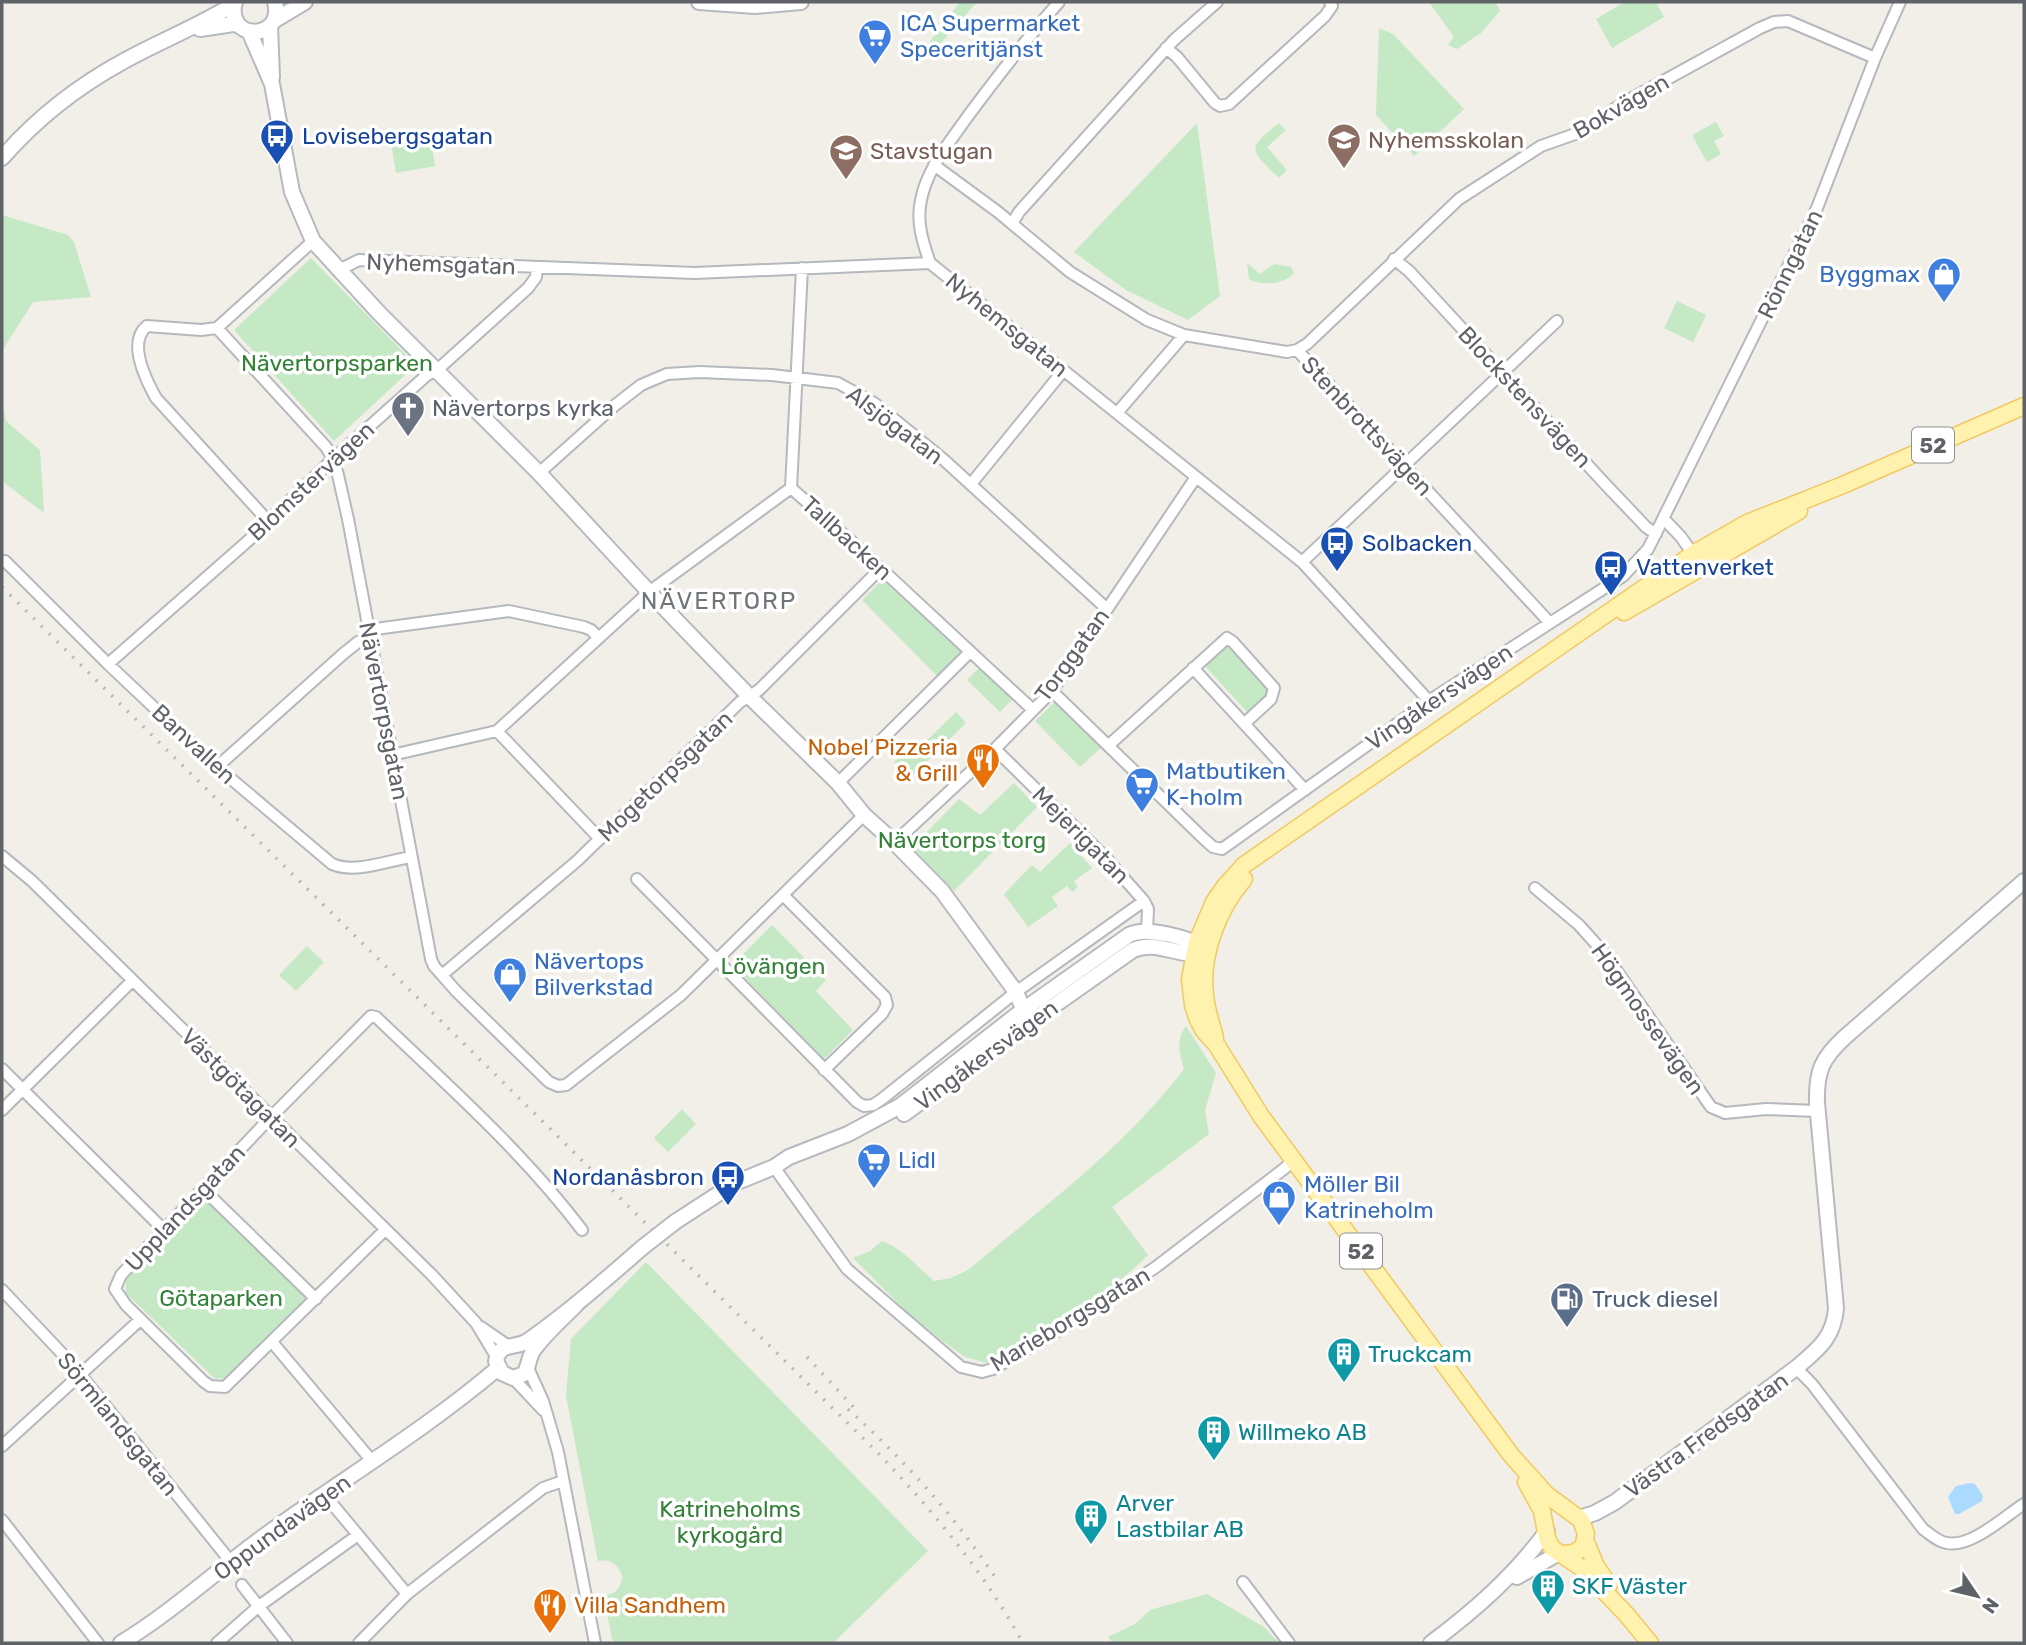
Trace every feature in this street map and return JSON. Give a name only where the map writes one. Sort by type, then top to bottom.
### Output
[{"type":"main road","name":"Vingåkersvägen","points":[[1199,949],[1226,904],[1262,855],[1549,652],[1697,561],[1747,523],[1843,485],[2024,405]]},
{"type":"main road","name":"52","points":[[1199,949],[1205,995],[1216,1044],[1255,1107],[1511,1455],[1547,1495],[1577,1517],[1596,1566],[1626,1614]]},
{"type":"main road","name":"52","points":[[1511,1455],[1538,1503],[1548,1543],[1583,1569],[1650,1643]]},
{"type":"main road","points":[[1546,1530],[1555,1517],[1563,1514],[1577,1517]]},
{"type":"main road","points":[[1561,1554],[1581,1549],[1586,1537]]},
{"type":"street","points":[[275,2],[277,12],[272,22],[272,84],[292,192],[313,241],[436,371],[539,473],[649,592],[838,783],[864,815],[895,842],[953,904],[1016,992]]},
{"type":"street","points":[[185,32],[233,24],[260,31],[305,2]]},
{"type":"street","points":[[699,2],[755,6],[801,2]]},
{"type":"street","points":[[930,263],[922,241],[919,219],[920,201],[934,165],[1004,68],[1059,2]]},
{"type":"street","points":[[1012,224],[1019,212],[1166,48],[1217,2]]},
{"type":"street","points":[[1166,48],[1178,57],[1215,103],[1220,106],[1229,104],[1325,16],[1332,6],[1330,2]]},
{"type":"street","name":"Rönngatan","points":[[1656,534],[1817,208],[1875,58],[1900,2]]},
{"type":"street","points":[[234,3],[234,15],[244,28],[272,84]]},
{"type":"street","points":[[2,158],[49,111],[84,85],[234,3]]},
{"type":"street","name":"Bokvägen","points":[[1297,350],[1317,335],[1459,199],[1480,184],[1502,173],[1541,146],[1575,134],[1627,101],[1760,28],[1774,22],[1788,21],[1875,58]]},
{"type":"street","name":"Stenbrottsvägen","points":[[934,165],[1012,224],[1069,272],[1147,320],[1184,335],[1271,351],[1297,350],[1550,624]]},
{"type":"street","points":[[268,521],[156,398],[139,360],[140,336],[142,330],[148,326],[201,330],[217,328],[313,241]]},
{"type":"street","name":"Blockstensvägen","points":[[1394,259],[1409,271],[1646,527],[1656,534]]},
{"type":"street","name":"Nyhemsgatan","points":[[339,270],[359,260],[695,273],[930,263],[1302,562],[1429,701]]},
{"type":"street","name":"Blomstervägen","points":[[108,664],[268,521],[333,458],[533,284],[537,267]]},
{"type":"street","name":"Tallbacken","points":[[802,268],[791,488],[1033,710]]},
{"type":"street","points":[[1302,562],[1556,321]]},
{"type":"street","name":"Nävertorpsgatan","points":[[217,328],[326,447],[333,458],[348,519],[431,959],[442,975],[549,1083],[558,1087],[566,1085],[681,995],[715,961]]},
{"type":"street","points":[[1117,413],[1184,335]]},
{"type":"street","points":[[971,484],[1063,371]]},
{"type":"street","name":"Alsjögatan","points":[[539,473],[614,406],[641,385],[654,379],[682,372],[798,377],[838,383],[861,394],[889,414],[971,484],[1107,608]]},
{"type":"street","name":"Torggatan","points":[[895,842],[995,749],[1052,691],[1195,477]]},
{"type":"street","points":[[392,755],[497,731],[649,592],[791,488]]},
{"type":"street","points":[[1664,519],[1697,561]]},
{"type":"street","name":"Vingåkersvägen","points":[[1109,745],[1213,847],[1222,849],[1429,701],[1623,576],[1648,549],[1656,534]]},
{"type":"street","name":"Banvallen","points":[[5,561],[217,767],[331,864],[341,868],[353,868],[411,857]]},
{"type":"street","name":"Mogetorpsgatan","points":[[442,975],[600,839],[740,702],[759,690],[881,568]]},
{"type":"street","points":[[217,767],[369,634],[509,611],[584,627],[599,638]]},
{"type":"street","points":[[1052,691],[1109,745],[1227,638],[1271,683],[1271,699],[1245,723]]},
{"type":"street","points":[[838,783],[970,652]]},
{"type":"street","points":[[1193,668],[1305,790]]},
{"type":"street","points":[[497,731],[600,839]]},
{"type":"street","name":"Mejerigatan","points":[[995,749],[1105,857],[1144,901],[1148,913],[1146,939]]},
{"type":"street","points":[[715,961],[864,815]]},
{"type":"street","name":"Västgötagatan","points":[[2,856],[32,881],[432,1275],[476,1323],[504,1370]]},
{"type":"street","name":"Vingåkersvägen","points":[[637,879],[824,1070],[864,1106],[873,1105],[1016,992],[1144,901]]},
{"type":"street","points":[[2024,881],[1834,1047],[1820,1068],[1817,1081],[1818,1111],[1836,1290],[1835,1321],[1824,1345],[1796,1368],[1812,1384],[1923,1529],[1935,1538],[1946,1544],[1969,1540],[2024,1504]]},
{"type":"street","name":"Högmossevägen","points":[[1535,888],[1579,925],[1605,954],[1711,1107],[1725,1113],[1766,1109],[1818,1111]]},
{"type":"street","points":[[783,895],[886,997],[887,1005],[882,1014],[824,1070]]},
{"type":"street","name":"Vingåkersvägen","points":[[576,1305],[528,1362],[524,1374],[504,1370],[502,1349],[529,1341],[675,1222],[735,1183],[774,1167],[815,1155],[885,1126],[923,1101],[1129,934],[1146,939]]},
{"type":"street","points":[[1146,939],[1199,949]]},
{"type":"street","points":[[2,1110],[132,981]]},
{"type":"street","name":"Vingåkersvägen","points":[[1016,992],[1026,1017]]},
{"type":"street","name":"Upplandsgatan","points":[[140,1320],[119,1296],[115,1289],[117,1283],[270,1118],[365,1020],[373,1017],[518,1156],[560,1201],[582,1230]]},
{"type":"street","points":[[2,1069],[164,1230]]},
{"type":"street","name":"Marieborgsgatan","points":[[774,1167],[847,1269],[961,1367],[982,1372],[1006,1363],[1125,1289],[1251,1195],[1293,1160]]},
{"type":"street","points":[[204,1189],[316,1299]]},
{"type":"street","points":[[2,1447],[140,1320],[203,1381],[210,1386],[223,1387],[385,1230]]},
{"type":"street","name":"Sörmlandsgatan","points":[[2,1290],[71,1363],[231,1562]]},
{"type":"street","name":"Västgötagatan","points":[[476,1323],[513,1345]]},
{"type":"street","points":[[272,1342],[372,1461]]},
{"type":"street","points":[[513,1345],[526,1350],[558,1452],[595,1643]]},
{"type":"street","name":"Västra Fredsgatan","points":[[1586,1537],[1615,1502],[1796,1368]]},
{"type":"street","points":[[504,1370],[547,1415]]},
{"type":"street","name":"Oppundavägen","points":[[121,1643],[181,1603],[231,1562],[324,1494],[504,1370]]},
{"type":"street","points":[[359,1643],[407,1594],[543,1488],[563,1481]]},
{"type":"street","points":[[324,1494],[407,1594]]},
{"type":"street","name":"Västra Fredsgatan","points":[[1577,1517],[1615,1502]]},
{"type":"street","points":[[2,1520],[98,1643]]},
{"type":"street","points":[[1498,1589],[1517,1569],[1546,1530]]},
{"type":"street","points":[[217,1643],[259,1606],[358,1535]]},
{"type":"street","points":[[1431,1643],[1498,1589],[1539,1562],[1561,1554]]},
{"type":"street","points":[[1243,1582],[1289,1643]]},
{"type":"street","points":[[242,1585],[287,1643]]},
{"type":"green space","points":[[960,2],[977,2],[925,61],[921,53]]},
{"type":"green space","points":[[1429,2],[1495,2],[1500,11],[1481,33],[1457,49],[1448,45],[1454,37]]},
{"type":"green space","points":[[1625,2],[1656,2],[1664,17],[1612,48],[1596,19]]},
{"type":"green space","points":[[1379,28],[1393,34],[1464,109],[1414,156],[1376,115]]},
{"type":"green space","points":[[1716,122],[1724,136],[1714,141],[1721,154],[1707,162],[1692,135]]},
{"type":"green space","points":[[1197,123],[1220,296],[1188,320],[1126,290],[1074,252]]},
{"type":"green space","points":[[1279,123],[1286,130],[1267,147],[1287,170],[1279,178],[1255,150],[1261,139]]},
{"type":"green space","points":[[430,135],[435,166],[396,173],[391,142]]},
{"type":"green space","points":[[2,215],[68,235],[74,242],[91,297],[33,302],[2,351]]},
{"type":"green space","name":"Nävertorpsparken","points":[[311,258],[416,365],[334,441],[234,330]]},
{"type":"green space","points":[[1247,263],[1260,274],[1274,264],[1291,267],[1294,273],[1279,282],[1260,283],[1249,279]]},
{"type":"green space","points":[[1677,301],[1706,315],[1693,342],[1664,328]]},
{"type":"green space","points":[[2,401],[6,421],[40,450],[44,513],[2,481]]},
{"type":"green space","points":[[888,579],[960,648],[961,655],[938,677],[862,600],[882,580]]},
{"type":"green space","points":[[1230,643],[1274,691],[1249,714],[1205,666]]},
{"type":"green space","points":[[980,667],[1013,699],[1000,712],[967,680]]},
{"type":"green space","points":[[1059,698],[1104,745],[1080,767],[1035,721]]},
{"type":"green space","points":[[956,712],[966,723],[913,775],[907,775],[894,762],[914,744],[919,748]]},
{"type":"green space","name":"Nävertorps torg","points":[[1014,783],[1037,807],[954,891],[916,851],[915,844],[959,799],[980,815]]},
{"type":"green space","points":[[1070,843],[1092,868],[1074,881],[1078,887],[1072,892],[1067,886],[1052,897],[1058,906],[1028,927],[1004,894],[1032,865],[1040,872]]},
{"type":"green space","name":"Lövängen","points":[[772,925],[826,980],[816,991],[853,1030],[824,1059],[732,965]]},
{"type":"green space","points":[[307,946],[324,962],[296,991],[279,975]]},
{"type":"green space","points":[[1186,1026],[1216,1073],[1205,1110],[1209,1134],[1112,1207],[1148,1255],[1092,1301],[987,1363],[965,1357],[944,1342],[910,1315],[853,1258],[870,1251],[882,1241],[903,1253],[934,1281],[951,1278],[968,1270],[1082,1176],[1161,1098],[1184,1069],[1179,1046]]},
{"type":"green space","points":[[682,1109],[696,1124],[668,1152],[654,1138]]},
{"type":"green space","name":"Götaparken","points":[[200,1200],[210,1200],[311,1299],[227,1379],[214,1378],[126,1293],[126,1280]]},
{"type":"green space","name":"Katrineholms kyrkogård","points":[[646,1262],[928,1551],[833,1643],[616,1643],[612,1639],[604,1596],[618,1589],[622,1575],[613,1563],[598,1561],[566,1396],[571,1339]]},
{"type":"green space","points":[[1207,1594],[1264,1627],[1279,1643],[1113,1643],[1108,1637],[1135,1624],[1150,1610]]},
{"type":"water","points":[[1975,1484],[1983,1496],[1982,1501],[1955,1514],[1948,1497],[1956,1486]]},
{"type":"railway","points":[[2,587],[877,1452],[956,1543],[992,1592],[1023,1643]]},
{"type":"railway","points":[[807,1357],[858,1412]]},
{"type":"railway","points":[[848,1409],[927,1488],[995,1577]]},
{"type":"place","name":"ICA Supermarket Speceritjänst","points":[[875,66]]},
{"type":"place","name":"Lovisebergsgatan","points":[[277,166]]},
{"type":"place","name":"Nyhemsskolan","points":[[1344,170]]},
{"type":"place","name":"Stavstugan","points":[[846,181]]},
{"type":"place","name":"Byggmax","points":[[1944,304]]},
{"type":"place","name":"Nävertorps kyrka","points":[[408,438]]},
{"type":"place","name":"Solbacken","points":[[1337,573]]},
{"type":"place","name":"Vattenverket","points":[[1611,597]]},
{"type":"place","name":"Nobel Pizzeria & Grill","points":[[983,790]]},
{"type":"place","name":"Matbutiken K-holm","points":[[1142,814]]},
{"type":"place","name":"Nävertops Bilverkstad","points":[[510,1004]]},
{"type":"place","name":"Lidl","points":[[874,1190]]},
{"type":"place","name":"Nordanåsbron","points":[[728,1207]]},
{"type":"place","name":"Möller Bil Katrineholm","points":[[1279,1227]]},
{"type":"place","name":"Truck diesel","points":[[1567,1329]]},
{"type":"place","name":"Truckcam","points":[[1344,1384]]},
{"type":"place","name":"Willmeko AB","points":[[1214,1462]]},
{"type":"place","name":"Arver Lastbilar AB","points":[[1091,1546]]},
{"type":"place","name":"SKF Väster","points":[[1548,1616]]},
{"type":"place","name":"Villa Sandhem","points":[[550,1635]]},
{"type":"district","name":"NÄVERTORP","points":[[719,601]]}]
